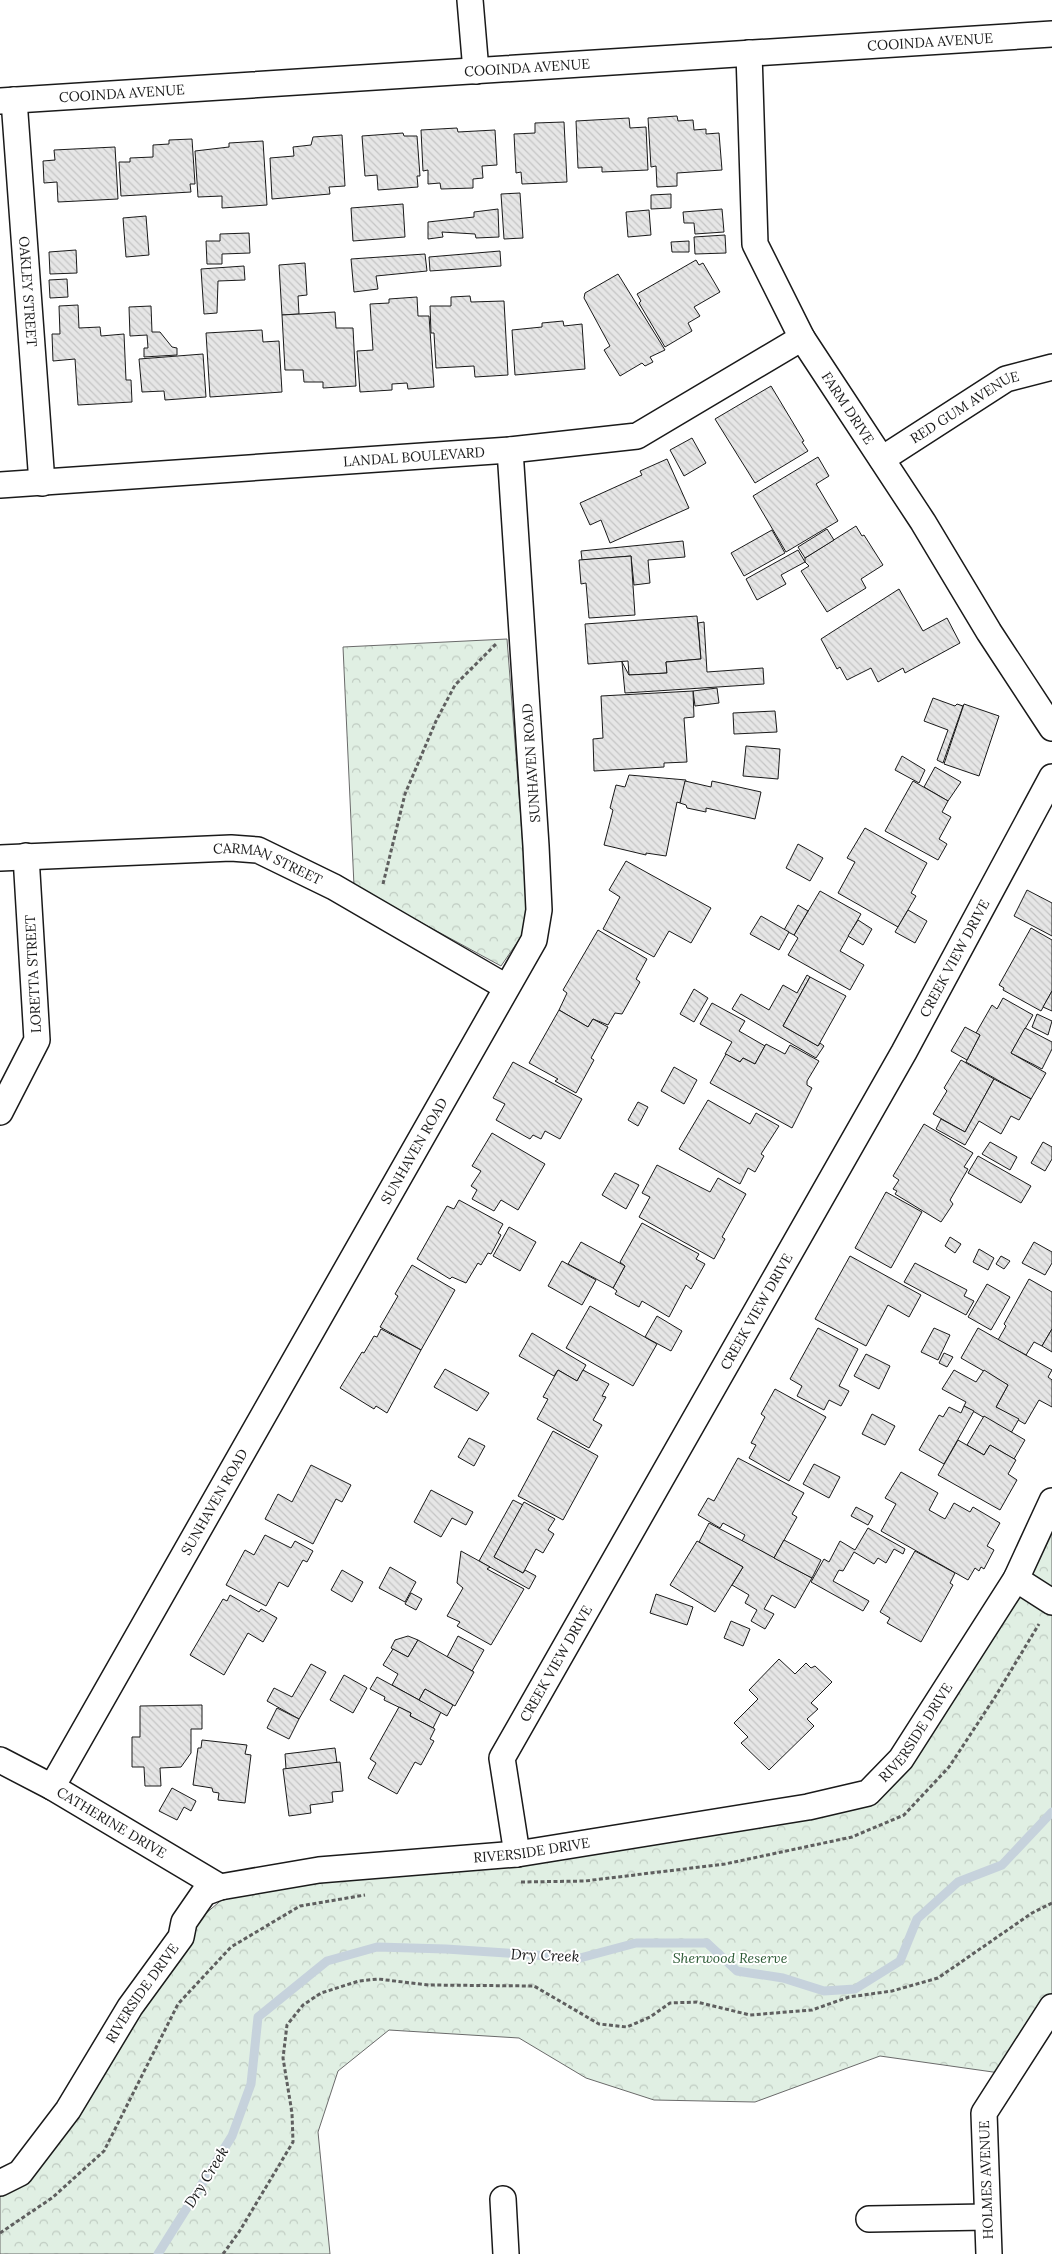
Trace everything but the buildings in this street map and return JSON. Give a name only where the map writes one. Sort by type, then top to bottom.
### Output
[{"type":"street","points":[[470,0],[476,71]]},
{"type":"street","name":"COOINDA AVENUE","points":[[7,101],[1052,34]]},
{"type":"street","name":"FARM DRIVE","points":[[749,53],[755,244],[802,338],[923,522],[989,632],[1052,728]]},
{"type":"street","name":"OAKLEY STREET","points":[[7,101],[42,483]]},
{"type":"street","name":"LANDAL BOULEVARD","points":[[0,485],[510,450],[637,436],[802,338]]},
{"type":"street","name":"RED GUM AVENUE","points":[[882,459],[1006,379],[1052,367]]},
{"type":"street","name":"SUNHAVEN ROAD","points":[[52,1787],[534,940],[540,910],[510,450]]},
{"type":"street","name":"CREEK VIEW DRIVE","points":[[517,1854],[502,1758],[904,1052],[1052,777]]},
{"type":"street","name":"CARMAN STREET","points":[[0,858],[232,848],[258,850],[334,887],[506,987]]},
{"type":"street","name":"LORETTA STREET","points":[[0,1112],[37,1040],[26,856]]},
{"type":"street","name":"RIVERSIDE DRIVE","points":[[0,2183],[20,2173],[68,2110],[130,2007],[181,1937],[184,1922],[204,1893],[220,1887],[319,1870],[517,1854],[808,1807],[868,1793],[901,1759],[1016,1579],[1052,1501]]},
{"type":"street","points":[[1016,1579],[1047,1610]]},
{"type":"street","name":"CATHERINE DRIVE","points":[[0,1760],[52,1787],[220,1887]]},
{"type":"street","name":"HOLMES AVENUE","points":[[989,2254],[986,2217],[984,2113],[1052,2007]]},
{"type":"street","points":[[503,2199],[506,2254]]},
{"type":"street","points":[[869,2219],[986,2217]]},
{"type":"path","points":[[376,912],[405,794],[436,721],[455,685],[521,618]]},
{"type":"path","points":[[518,1882],[585,1881],[725,1864],[852,1837],[904,1815],[949,1767],[995,1697],[1047,1610]]},
{"type":"path","points":[[0,2233],[52,2198],[104,2151],[178,2004],[232,1947],[300,1906],[366,1895]]},
{"type":"path","points":[[223,2254],[239,2232],[293,2142],[292,2113],[283,2058],[287,2026],[303,2005],[321,1993],[358,1981],[378,1979],[429,1985],[534,1986],[599,2024],[627,2027],[650,2017],[670,2003],[697,2002],[750,2015],[812,2010],[849,1997],[892,1991],[938,1978],[1032,1912],[1052,1903]]},
{"type":"green space","points":[[507,639],[529,903],[521,937],[501,966],[354,886],[343,647]]},
{"type":"green space","name":"Sherwood Reserve","points":[[1052,1493],[1052,2010],[1007,2074],[880,2056],[755,2102],[654,2100],[586,2078],[519,2038],[389,2030],[338,2071],[318,2132],[330,2254],[0,2254],[0,2183],[191,1926],[225,1897],[868,1793],[901,1759]]},
{"type":"waterway","name":"Dry Creek","points":[[158,2254],[232,2136],[251,2084],[258,2017],[327,1961],[377,1947],[446,1949],[580,1958],[636,1943],[707,1943],[737,1971],[783,1978],[824,1991],[855,1989],[900,1961],[917,1919],[958,1882],[1002,1865],[1052,1812]]}]
